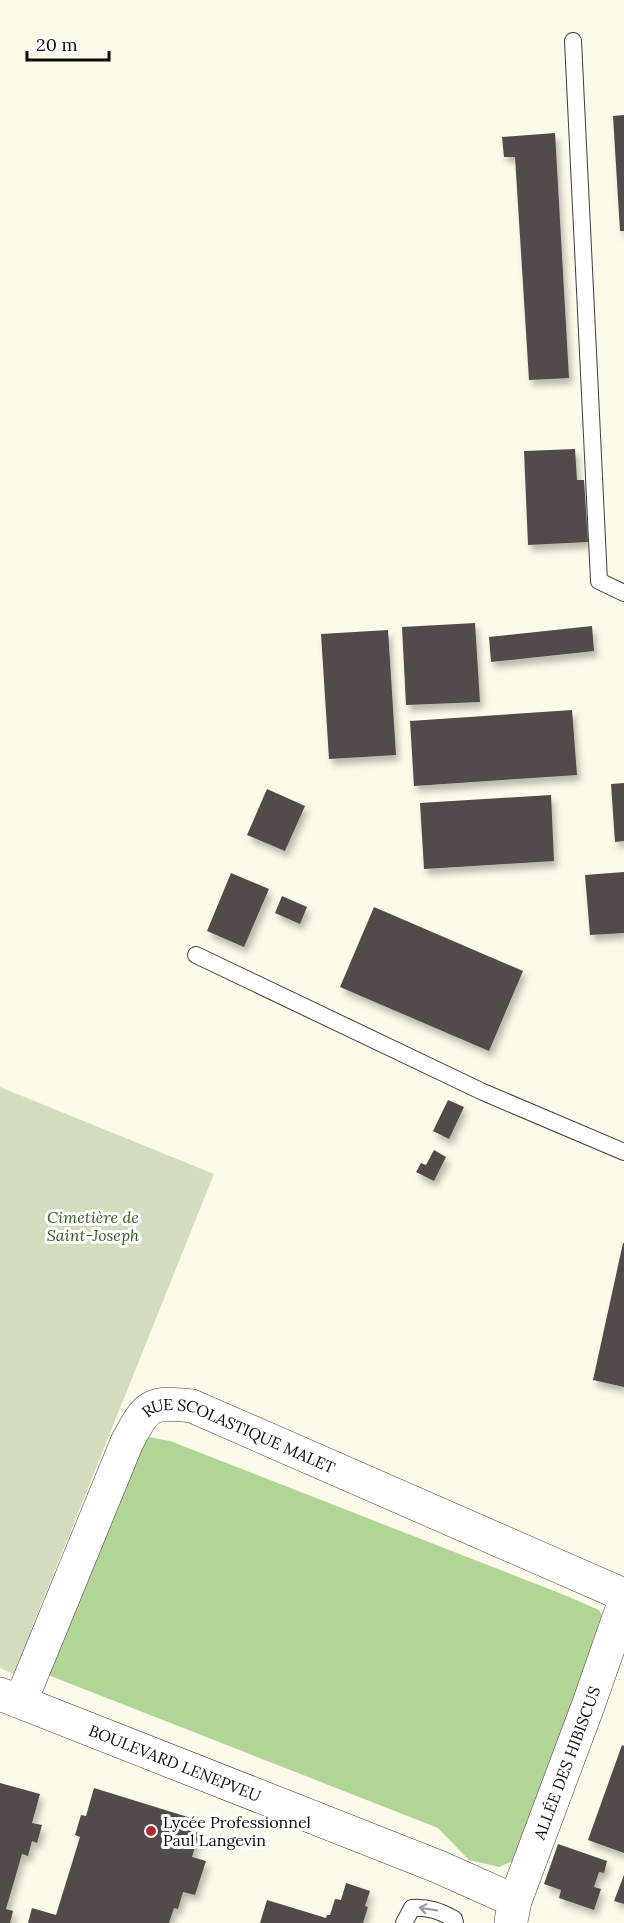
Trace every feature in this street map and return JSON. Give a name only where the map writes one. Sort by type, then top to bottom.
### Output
[{"type":"street","name":"RUE SCOLASTIQUE MALET","points":[[9,1697],[27,1686],[127,1442],[137,1423],[149,1408],[167,1403],[192,1406],[624,1595]]},
{"type":"street","name":"ALLÉE DES HIBISCUS","points":[[513,1912],[614,1659],[624,1603]]},
{"type":"street","name":"BOULEVARD LENEPVEU","points":[[9,1697],[439,1867],[513,1912]]},
{"type":"lane","points":[[573,41],[599,581],[624,593]]},
{"type":"lane","points":[[196,955],[483,1092],[624,1152]]},
{"type":"lane","points":[[404,1923],[412,1908],[426,1907],[454,1919],[455,1923]]},
{"type":"green space","name":"Cimetière de Saint-Joseph","points":[[0,1087],[214,1174],[31,1630],[36,1632],[18,1676],[0,1668]]},
{"type":"green space","points":[[143,1436],[170,1441],[599,1610],[604,1619],[515,1860],[499,1867],[469,1860],[438,1828],[43,1673]]},
{"type":"building","points":[[624,115],[624,231],[620,231],[613,116]]},
{"type":"building","points":[[555,133],[569,378],[529,380],[515,157],[504,157],[502,137]]},
{"type":"building","points":[[575,449],[577,480],[584,480],[588,542],[528,545],[524,451]]},
{"type":"building","points":[[475,623],[480,702],[406,705],[402,627]]},
{"type":"building","points":[[592,626],[594,651],[491,662],[489,637]]},
{"type":"building","points":[[388,630],[396,755],[329,759],[321,634]]},
{"type":"building","points":[[572,710],[577,775],[414,786],[410,721]]},
{"type":"building","points":[[624,783],[624,841],[615,842],[611,784]]},
{"type":"building","points":[[267,789],[305,806],[285,851],[247,835]]},
{"type":"building","points":[[551,795],[554,861],[424,869],[420,803]]},
{"type":"building","points":[[624,872],[624,933],[590,935],[585,875]]},
{"type":"building","points":[[231,873],[269,889],[244,947],[207,931]]},
{"type":"building","points":[[282,896],[307,907],[300,924],[275,913]]},
{"type":"building","points":[[374,907],[523,971],[489,1051],[340,987]]},
{"type":"building","points":[[448,1100],[464,1107],[449,1139],[433,1131]]},
{"type":"building","points":[[434,1150],[446,1157],[434,1181],[416,1172],[421,1163],[426,1165]]},
{"type":"building","points":[[624,1243],[624,1387],[593,1380]]},
{"type":"building","points":[[622,1745],[624,1746],[624,1853],[588,1840]]},
{"type":"building","points":[[0,1783],[40,1794],[32,1823],[42,1825],[37,1843],[32,1841],[28,1856],[22,1854],[6,1909],[13,1911],[10,1923],[0,1923]]},
{"type":"building","points":[[94,1788],[191,1818],[187,1830],[199,1833],[192,1857],[206,1861],[195,1895],[183,1892],[178,1909],[174,1908],[169,1923],[28,1923],[32,1908],[56,1915],[80,1837],[75,1835],[81,1815],[86,1816]]},
{"type":"building","points":[[558,1844],[607,1861],[604,1873],[599,1872],[594,1887],[601,1889],[594,1910],[559,1898],[561,1890],[544,1884]]},
{"type":"building","points":[[624,1875],[624,1904],[614,1901]]},
{"type":"building","points":[[346,1883],[370,1891],[363,1923],[260,1923],[267,1900],[326,1918],[330,1915],[335,1899],[341,1900]]},
{"type":"place","name":"Lycée Professionnel Paul Langevin","points":[[151,1831]]}]
